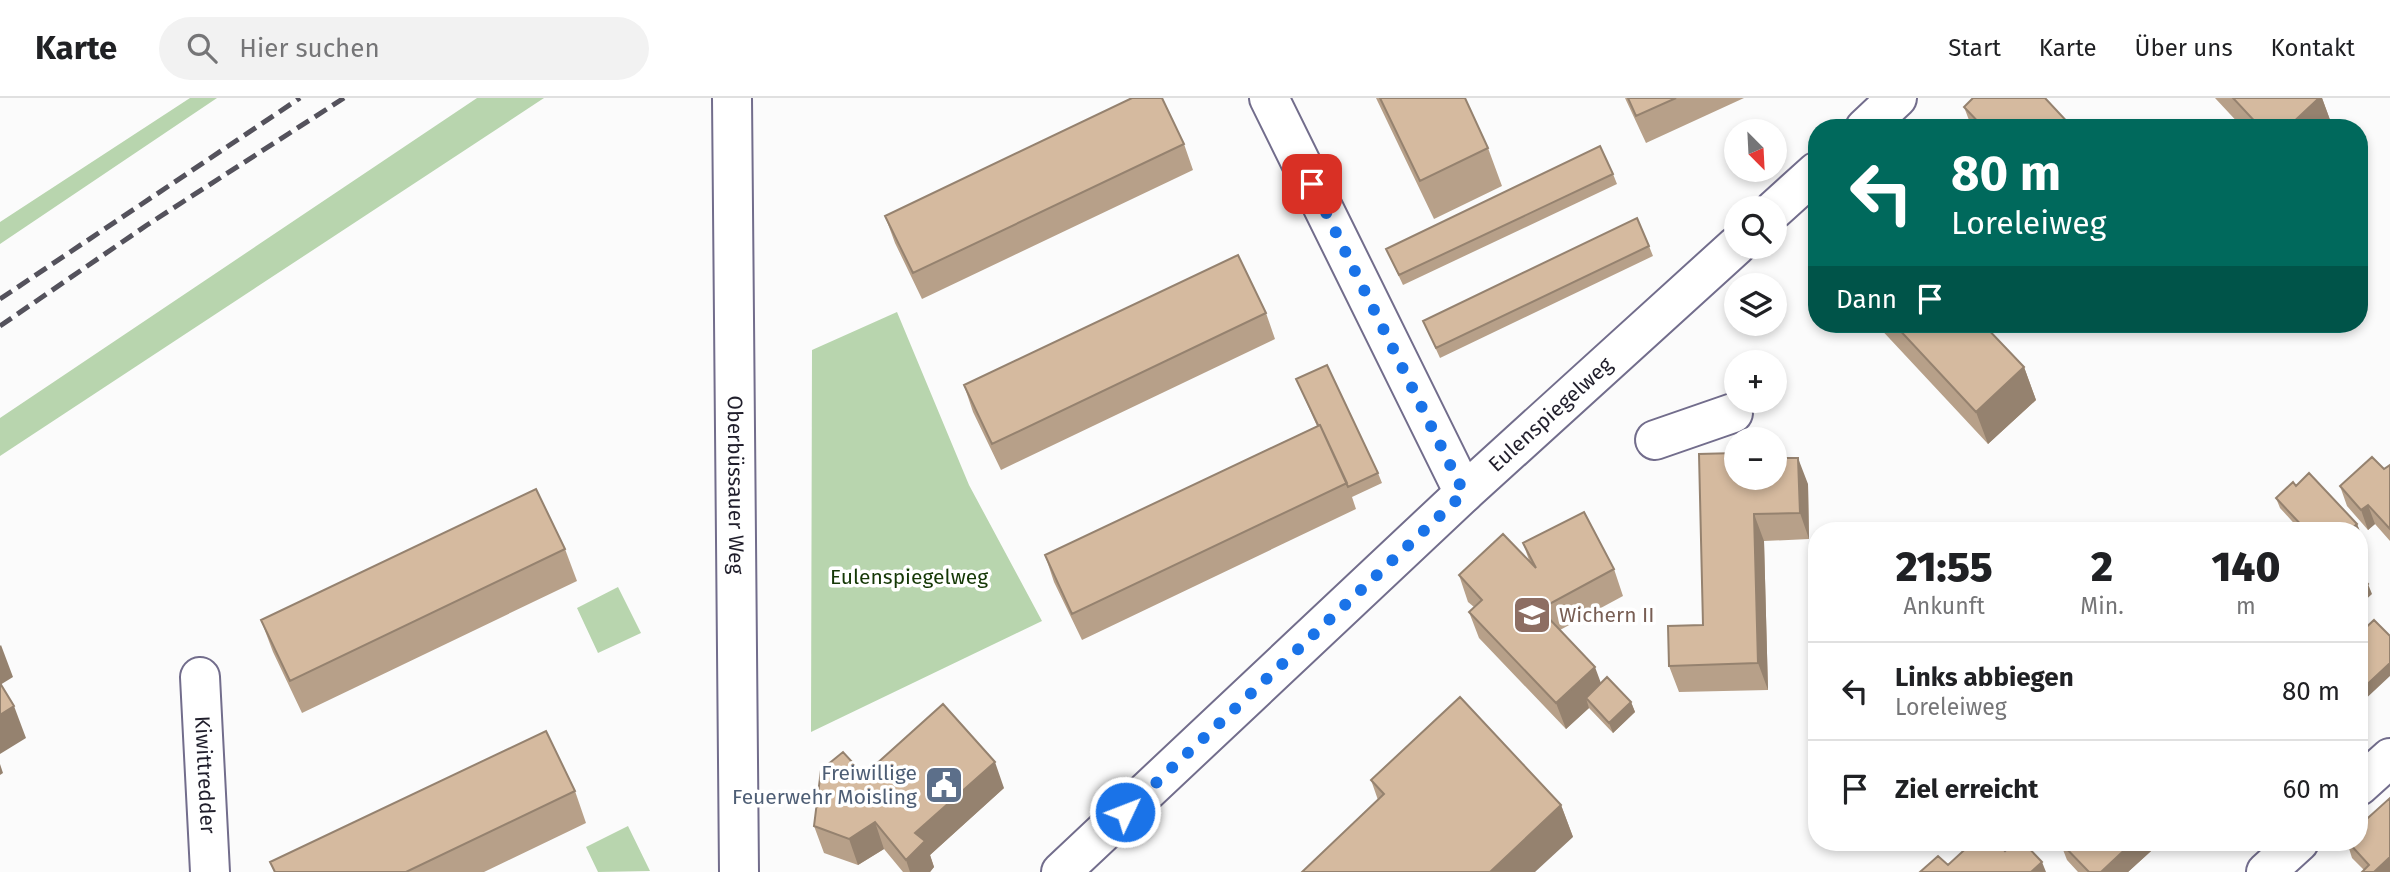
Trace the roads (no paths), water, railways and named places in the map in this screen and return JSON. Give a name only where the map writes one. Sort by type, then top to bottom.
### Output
[{"type":"street","name":"Oberbüssauer Weg","points":[[732,98],[740,872]]},
{"type":"street","points":[[1269,98],[1464,493]]},
{"type":"street","points":[[1875,119],[1897,98]]},
{"type":"street","points":[[1787,198],[1808,179]]},
{"type":"street","name":"Eulenspiegelweg","points":[[1061,872],[1464,493],[1724,257]]},
{"type":"street","points":[[1655,440],[1733,413]]},
{"type":"street","name":"Kiwittredder","points":[[200,677],[210,872]]},
{"type":"street","points":[[2368,778],[2390,758]]},
{"type":"street","points":[[2266,872],[2289,851]]},
{"type":"railway","points":[[0,299],[300,98]]},
{"type":"railway","points":[[0,326],[147,225],[344,98]]},
{"type":"place","name":"Wichern II","points":[[1532,615]]},
{"type":"place","name":"Freiwillige Feuerwehr Moisling","points":[[944,785]]}]
